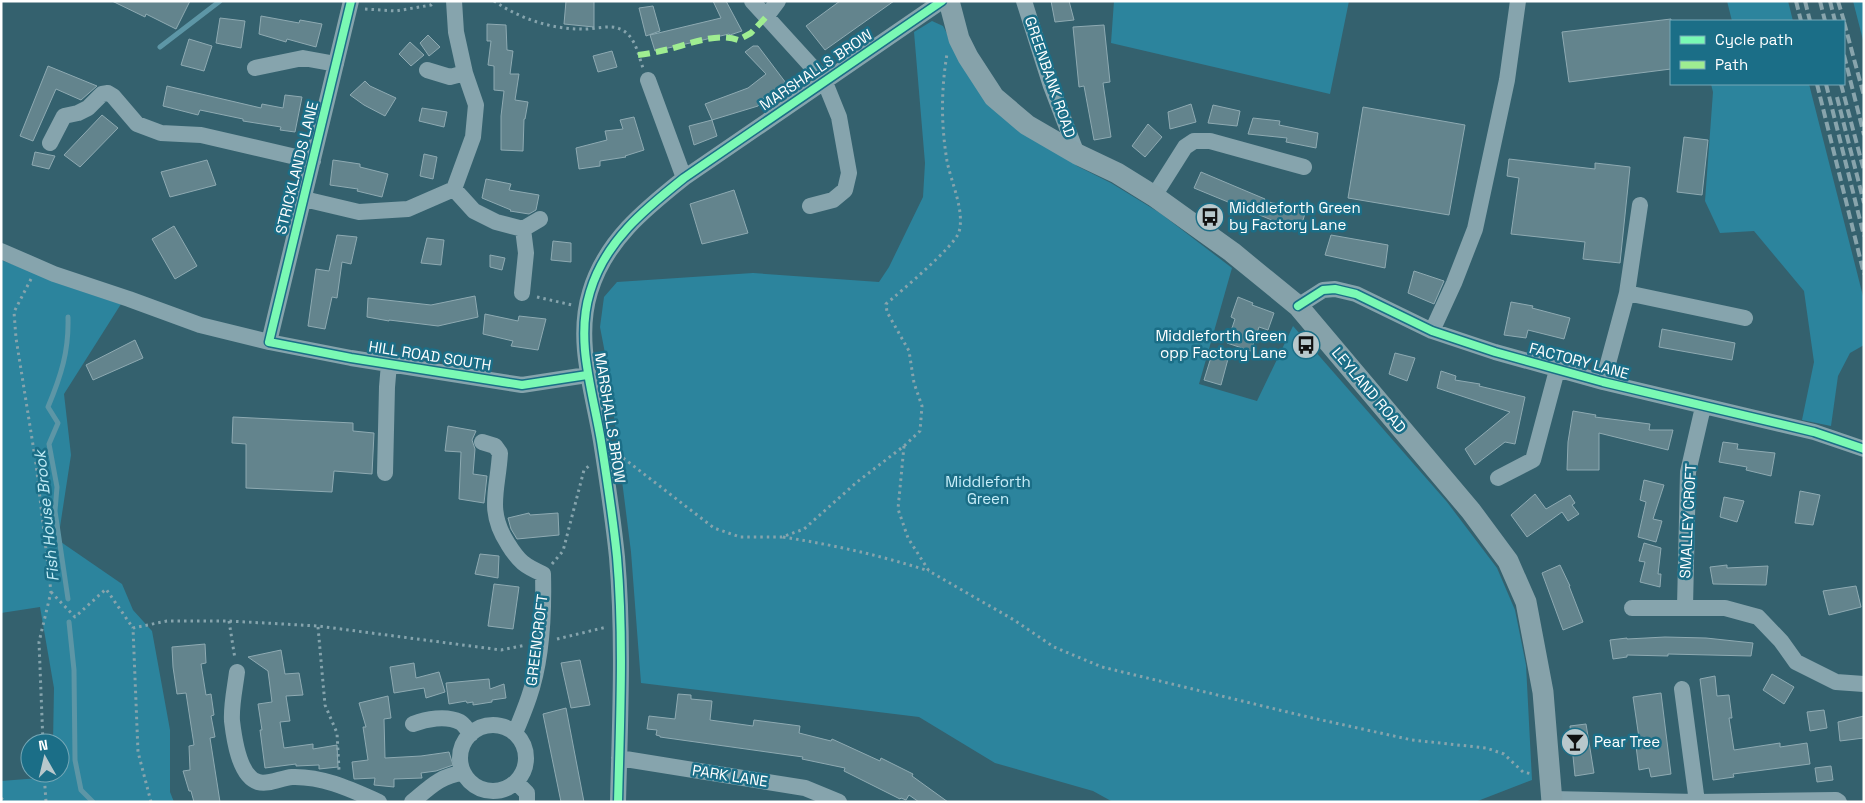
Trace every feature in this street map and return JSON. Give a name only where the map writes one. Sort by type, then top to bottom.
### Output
[{"type":"main road","name":"LEYLAND ROAD","points":[[949,1],[962,45],[994,97],[1027,125],[1077,154],[1117,173],[1154,196],[1232,252],[1298,306],[1471,511],[1508,561],[1526,602],[1543,692],[1551,801]]},
{"type":"street","points":[[304,199],[359,212],[408,208],[454,190],[473,137],[476,105],[465,74],[456,32],[454,1]]},
{"type":"street","points":[[752,1],[824,80],[839,117],[850,173],[845,190],[833,200],[810,206]]},
{"type":"street","points":[[766,17],[778,1]]},
{"type":"street","name":"MARSHALLS BROW","points":[[618,802],[620,624],[616,556],[602,448],[587,375],[585,337],[587,308],[593,282],[607,253],[625,229],[645,209],[684,178],[824,80],[942,1]]},
{"type":"street","name":"GREENBANK ROAD","points":[[1024,1],[1051,86],[1077,154]]},
{"type":"street","points":[[1432,331],[1454,283],[1475,229],[1507,80],[1518,1]]},
{"type":"street","name":"STRICKLANDS LANE","points":[[269,342],[351,3]]},
{"type":"street","points":[[255,68],[303,58],[336,64]]},
{"type":"street","points":[[427,70],[450,78],[465,74]]},
{"type":"street","points":[[648,80],[684,178]]},
{"type":"street","points":[[50,143],[64,116],[78,113],[88,108],[102,94],[108,93],[113,96],[137,124],[161,133],[201,135],[313,162]]},
{"type":"street","points":[[1154,196],[1185,147],[1194,141],[1210,141],[1304,167]]},
{"type":"street","points":[[454,190],[474,211],[496,222],[523,229],[540,219]]},
{"type":"street","points":[[1603,382],[1627,293],[1640,205]]},
{"type":"street","points":[[522,293],[526,253],[523,229]]},
{"type":"street","name":"HILL ROAD SOUTH","points":[[1,251],[54,274],[200,325],[269,342],[389,364],[522,385],[587,375]]},
{"type":"street","name":"FACTORY LANE","points":[[1298,306],[1323,290],[1335,289],[1356,294],[1432,331],[1495,352],[1603,382],[1814,432],[1864,449]]},
{"type":"street","points":[[1627,293],[1745,318]]},
{"type":"street","points":[[385,473],[389,364]]},
{"type":"street","points":[[1498,478],[1533,460],[1557,370]]},
{"type":"street","name":"SMALLEY CROFT","points":[[1685,607],[1688,472],[1703,407]]},
{"type":"street","points":[[482,442],[495,446],[500,453],[494,506],[500,531],[510,548],[525,566],[543,574]]},
{"type":"street","name":"GREENCROFT","points":[[515,733],[530,696],[540,643],[544,610],[543,574]]},
{"type":"street","points":[[1632,608],[1725,608],[1758,617],[1781,641],[1796,662],[1836,682],[1864,684]]},
{"type":"street","points":[[237,672],[232,720],[242,764],[250,777],[259,782],[290,777],[308,778],[339,785],[379,802]]},
{"type":"street","points":[[1682,689],[1698,802]]},
{"type":"street","points":[[413,724],[430,718],[446,719],[461,722],[471,734]]},
{"type":"street","points":[[497,725],[515,733],[522,742],[526,752],[526,763],[523,773],[516,782],[508,788],[498,791],[487,791],[469,781],[463,772],[460,762],[464,742],[471,734],[488,726],[497,725]]},
{"type":"street","name":"PARK LANE","points":[[619,758],[805,788],[839,802]]},
{"type":"street","points":[[412,802],[433,784],[451,774],[463,772]]},
{"type":"street","points":[[516,782],[527,793],[527,802]]},
{"type":"street","points":[[1551,801],[1698,802],[1836,800],[1839,802]]},
{"type":"path","points":[[351,3],[363,9],[396,11],[431,5],[434,1]]},
{"type":"path","points":[[494,1],[512,13],[531,21],[581,30],[620,28],[633,39],[648,80]]},
{"type":"path","points":[[782,537],[804,529],[857,482],[904,446],[920,431],[922,406],[914,383],[909,351],[887,312],[886,304],[941,254],[958,233],[961,218],[947,161],[941,103],[948,48]]},
{"type":"path","points":[[37,267],[14,312],[16,338],[36,464],[51,592],[39,642],[43,733]]},
{"type":"path","points":[[522,293],[587,308]]},
{"type":"path","points":[[904,446],[898,509],[908,538],[929,571]]},
{"type":"path","points":[[543,574],[563,550],[584,470],[602,448],[714,528],[740,537],[782,537],[832,545],[881,556],[929,571],[1014,620],[1054,647],[1102,667],[1154,681],[1412,740],[1486,748],[1504,754],[1523,772],[1549,778]]},
{"type":"path","points":[[51,592],[75,616],[106,589],[133,628],[138,752],[150,802]]},
{"type":"path","points":[[133,628],[167,621],[229,621],[318,626],[501,650],[620,624]]},
{"type":"path","points":[[229,621],[237,672]]},
{"type":"path","points":[[318,626],[324,705],[337,732],[339,785]]},
{"type":"path","points":[[45,783],[46,802]]},
{"type":"path","points":[[1,798],[5,802]]},
{"type":"green space","points":[[1114,1],[1349,1],[1330,94],[1111,43]]},
{"type":"green space","points":[[1727,1],[1788,1],[1793,20],[1732,20]]},
{"type":"green space","points":[[1853,1],[1864,1],[1864,44]]},
{"type":"green space","name":"Middleforth Green","points":[[932,21],[943,26],[950,39],[1077,166],[1111,183],[1160,213],[1232,268],[1199,384],[1257,401],[1293,326],[1447,502],[1497,568],[1515,610],[1526,665],[1532,780],[1475,802],[1113,802],[1093,791],[995,763],[919,717],[641,683],[631,552],[608,369],[600,327],[604,297],[617,282],[753,273],[879,282],[889,267],[923,197],[925,163],[914,32]]},
{"type":"green space","points":[[1711,85],[1809,85],[1864,300],[1864,345],[1850,353],[1838,376],[1831,426],[1802,420],[1814,362],[1804,291],[1754,231],[1720,233],[1705,201],[1713,92]]},
{"type":"green space","points":[[1,260],[121,304],[64,394],[71,455],[58,540],[122,584],[133,610],[152,631],[170,730],[170,792],[174,802],[1,802],[1,781],[20,780],[20,783],[70,783],[70,733],[53,733],[54,688],[40,607],[1,613]]},
{"type":"building","points":[[112,1],[190,1],[176,29],[146,14],[145,17]]},
{"type":"building","points":[[566,1],[594,1],[594,27],[564,24]]},
{"type":"building","points":[[713,1],[726,1],[742,31],[655,51],[650,35],[721,18]]},
{"type":"building","points":[[840,1],[894,1],[825,50],[806,26]]},
{"type":"building","points":[[1051,1],[1069,1],[1074,20],[1055,22]]},
{"type":"building","points":[[653,6],[660,31],[646,36],[639,8]]},
{"type":"building","points":[[261,16],[299,23],[300,20],[322,24],[316,47],[287,39],[286,42],[259,34]]},
{"type":"building","points":[[220,18],[245,21],[241,48],[216,43]]},
{"type":"building","points":[[1671,19],[1670,69],[1569,82],[1562,32]]},
{"type":"building","points":[[487,24],[506,25],[507,50],[513,51],[510,74],[519,74],[515,100],[528,102],[524,119],[523,151],[501,150],[501,116],[504,91],[494,90],[494,66],[488,65],[491,41],[487,41]]},
{"type":"building","points":[[1104,25],[1110,82],[1103,83],[1111,137],[1094,140],[1084,86],[1079,87],[1073,27]]},
{"type":"building","points":[[428,35],[440,47],[429,56],[420,43]]},
{"type":"building","points":[[189,39],[212,46],[204,71],[181,65]]},
{"type":"building","points":[[410,42],[424,55],[411,66],[399,54]]},
{"type":"building","points":[[753,46],[758,46],[789,87],[764,98],[758,106],[712,120],[705,104],[748,88],[766,74],[745,52]]},
{"type":"building","points":[[612,51],[617,67],[598,72],[593,56]]},
{"type":"building","points":[[48,66],[97,86],[81,100],[56,89],[33,141],[20,136]]},
{"type":"building","points":[[365,81],[370,86],[396,98],[385,116],[350,95]]},
{"type":"building","points":[[167,86],[261,108],[262,104],[283,108],[285,95],[302,97],[295,132],[280,130],[281,127],[243,121],[243,119],[200,110],[198,115],[163,106]]},
{"type":"building","points":[[1191,104],[1196,122],[1170,129],[1168,112]]},
{"type":"building","points":[[1213,105],[1240,111],[1237,126],[1208,123]]},
{"type":"building","points":[[1363,107],[1465,125],[1449,215],[1348,198]]},
{"type":"building","points":[[422,108],[447,112],[444,127],[419,121]]},
{"type":"building","points":[[102,115],[118,128],[80,167],[64,155]]},
{"type":"building","points":[[634,117],[644,150],[626,157],[600,161],[600,166],[579,169],[576,148],[607,140],[605,131],[623,129],[620,120]]},
{"type":"building","points":[[1253,118],[1280,121],[1279,125],[1318,133],[1316,148],[1286,142],[1287,138],[1248,134]]},
{"type":"building","points":[[712,120],[717,136],[694,145],[689,126]]},
{"type":"building","points":[[1148,124],[1162,137],[1145,157],[1132,146]]},
{"type":"building","points":[[1684,137],[1708,140],[1702,195],[1677,192]]},
{"type":"building","points":[[35,152],[55,156],[49,169],[32,165]]},
{"type":"building","points":[[424,154],[437,157],[433,179],[420,176]]},
{"type":"building","points":[[1509,159],[1595,169],[1595,163],[1630,167],[1620,263],[1583,259],[1585,242],[1511,234],[1519,178],[1507,176]]},
{"type":"building","points":[[207,160],[216,185],[170,197],[161,172]]},
{"type":"building","points":[[333,160],[360,164],[360,167],[388,174],[382,197],[357,191],[358,189],[330,185]]},
{"type":"building","points":[[1201,172],[1265,199],[1264,201],[1306,210],[1301,227],[1279,223],[1194,188]]},
{"type":"building","points":[[486,179],[511,184],[509,190],[539,195],[536,210],[529,214],[510,211],[482,198]]},
{"type":"building","points":[[734,190],[748,233],[702,244],[690,204]]},
{"type":"building","points":[[174,226],[197,266],[175,279],[152,239]]},
{"type":"building","points":[[337,235],[357,237],[351,264],[342,262],[337,298],[332,297],[325,329],[308,326],[316,269],[329,271]]},
{"type":"building","points":[[1331,235],[1388,245],[1385,268],[1325,255]]},
{"type":"building","points":[[427,238],[444,240],[441,265],[421,263]]},
{"type":"building","points":[[553,241],[571,243],[571,262],[551,260]]},
{"type":"building","points":[[490,255],[505,258],[502,270],[490,267]]},
{"type":"building","points":[[1414,271],[1444,281],[1434,304],[1408,293]]},
{"type":"building","points":[[475,296],[478,317],[438,326],[367,317],[368,298],[431,305]]},
{"type":"building","points":[[1238,297],[1253,303],[1252,305],[1274,313],[1268,330],[1259,327],[1251,351],[1227,343],[1235,319],[1231,317]]},
{"type":"building","points":[[1511,302],[1533,306],[1532,308],[1570,318],[1564,339],[1528,330],[1526,338],[1504,335]]},
{"type":"building","points":[[485,314],[518,321],[519,316],[546,319],[538,350],[511,346],[513,341],[483,334]]},
{"type":"building","points":[[1662,329],[1735,343],[1732,360],[1659,347]]},
{"type":"building","points":[[135,340],[143,358],[93,380],[86,365]]},
{"type":"building","points":[[1395,353],[1415,358],[1407,381],[1389,374]]},
{"type":"building","points":[[1212,354],[1228,359],[1221,385],[1204,380]]},
{"type":"building","points":[[1441,371],[1456,376],[1455,380],[1480,384],[1479,386],[1525,397],[1515,444],[1505,442],[1475,465],[1465,449],[1510,412],[1437,388]]},
{"type":"building","points":[[1573,411],[1596,415],[1595,417],[1650,424],[1649,430],[1673,430],[1668,450],[1599,433],[1599,470],[1567,470],[1568,442]]},
{"type":"building","points":[[233,417],[353,423],[353,431],[374,433],[372,474],[334,471],[332,492],[246,488],[246,444],[232,443]]},
{"type":"building","points":[[448,426],[476,431],[472,440],[475,449],[473,474],[487,476],[484,503],[459,499],[461,452],[445,451]]},
{"type":"building","points":[[1723,442],[1738,444],[1737,449],[1775,453],[1771,476],[1746,470],[1747,467],[1719,462]]},
{"type":"building","points":[[1644,480],[1664,485],[1653,519],[1662,521],[1656,542],[1638,537],[1646,502],[1640,500]]},
{"type":"building","points":[[1800,491],[1820,495],[1813,525],[1795,523]]},
{"type":"building","points":[[1535,494],[1546,509],[1570,495],[1575,503],[1572,505],[1579,514],[1568,521],[1562,512],[1527,537],[1511,515]]},
{"type":"building","points":[[1724,497],[1744,501],[1737,522],[1720,517]]},
{"type":"building","points":[[529,513],[530,515],[558,513],[559,535],[517,539],[511,529],[508,518]]},
{"type":"building","points":[[1644,543],[1661,548],[1658,574],[1661,574],[1660,587],[1640,582],[1645,562],[1639,561]]},
{"type":"building","points":[[480,554],[499,556],[498,578],[475,574]]},
{"type":"building","points":[[1560,565],[1583,622],[1563,630],[1542,573]]},
{"type":"building","points":[[1727,565],[1727,568],[1768,566],[1766,585],[1713,584],[1710,567]]},
{"type":"building","points":[[494,584],[519,587],[513,629],[488,626]]},
{"type":"building","points":[[1856,586],[1861,607],[1829,615],[1823,591]]},
{"type":"building","points":[[1665,637],[1706,638],[1753,643],[1751,656],[1668,654],[1668,656],[1627,655],[1627,657],[1613,659],[1610,640]]},
{"type":"building","points":[[205,644],[206,663],[201,664],[206,695],[211,694],[214,715],[211,716],[215,737],[210,738],[220,802],[194,802],[191,791],[189,791],[183,771],[190,770],[189,746],[194,745],[186,693],[177,694],[173,667],[172,647]]},
{"type":"building","points":[[281,650],[285,674],[299,673],[303,695],[286,696],[290,721],[280,722],[284,748],[313,744],[313,749],[337,745],[338,767],[319,769],[319,765],[296,766],[296,764],[265,768],[258,704],[272,702],[268,671],[248,657]]},
{"type":"building","points":[[580,660],[590,705],[571,708],[561,663]]},
{"type":"building","points":[[414,663],[416,678],[439,672],[445,692],[426,698],[424,688],[394,693],[390,667]]},
{"type":"building","points":[[1772,674],[1794,687],[1784,704],[1763,690]]},
{"type":"building","points":[[1715,676],[1717,696],[1729,695],[1732,718],[1729,718],[1734,750],[1780,743],[1780,747],[1807,743],[1810,764],[1733,774],[1734,777],[1713,780],[1700,679]]},
{"type":"building","points":[[489,679],[490,689],[504,684],[506,698],[473,705],[473,702],[467,703],[466,701],[449,704],[446,683]]},
{"type":"building","points":[[1661,693],[1671,774],[1651,777],[1649,768],[1639,770],[1635,738],[1639,738],[1633,697]]},
{"type":"building","points":[[678,694],[691,695],[691,699],[712,701],[710,720],[753,726],[754,720],[800,726],[799,733],[831,741],[832,739],[880,761],[881,758],[913,774],[912,776],[948,802],[919,802],[909,795],[906,800],[900,799],[844,771],[845,768],[802,759],[803,757],[660,737],[656,735],[657,730],[647,729],[649,716],[675,719]]},
{"type":"building","points":[[388,696],[391,718],[384,719],[385,758],[449,752],[453,765],[436,771],[421,773],[422,778],[394,779],[394,787],[374,785],[375,778],[354,779],[352,762],[368,760],[363,727],[366,727],[359,703]]},
{"type":"building","points":[[566,708],[584,802],[561,802],[543,714]]},
{"type":"building","points":[[1824,710],[1827,728],[1810,731],[1807,712]]},
{"type":"building","points":[[1864,716],[1864,738],[1840,741],[1838,722]]},
{"type":"building","points":[[1586,724],[1594,773],[1575,776],[1570,726]]},
{"type":"building","points":[[1831,766],[1833,780],[1817,782],[1815,768]]},
{"type":"waterway","name":"Fish House Brook","points":[[160,47],[220,1]]},
{"type":"waterway","name":"Fish House Brook","points":[[68,317],[67,341],[63,363],[48,407],[58,423],[49,444],[57,487],[55,511],[68,599]]},
{"type":"waterway","name":"Fish House Brook","points":[[69,622],[74,670],[75,760],[81,790],[93,802]]},
{"type":"railway","points":[[1796,1],[1801,20]]},
{"type":"railway","points":[[1805,1],[1810,20]]},
{"type":"railway","points":[[1820,1],[1825,20]]},
{"type":"railway","points":[[1830,1],[1835,20]]},
{"type":"railway","points":[[1838,1],[1844,20]]},
{"type":"railway","points":[[1845,26],[1864,96]]},
{"type":"railway","points":[[1845,59],[1864,135]]},
{"type":"railway","points":[[1817,85],[1864,274]]},
{"type":"railway","points":[[1826,85],[1864,236]]},
{"type":"railway","points":[[1841,85],[1864,171]]},
{"type":"railway","points":[[1837,97],[1864,203]]},
{"type":"marked path","points":[[638,55],[662,51],[711,38],[720,37],[738,40],[751,33],[766,17]]},
{"type":"cycle path","points":[[351,1],[269,342],[351,358],[522,385],[587,375]]},
{"type":"cycle path","points":[[618,802],[621,648],[617,557],[601,441],[587,366],[584,329],[590,292],[597,274],[616,242],[628,228],[641,214],[684,178],[942,1]]},
{"type":"cycle path","points":[[1298,306],[1323,290],[1335,289],[1356,294],[1432,331],[1495,352],[1603,382],[1814,432],[1864,449]]},
{"type":"place","name":"Middleforth Green by Factory Lane","points":[[1210,217]]},
{"type":"place","name":"Middleforth Green opp Factory Lane","points":[[1306,345]]},
{"type":"place","name":"Pear Tree","points":[[1575,742]]}]
